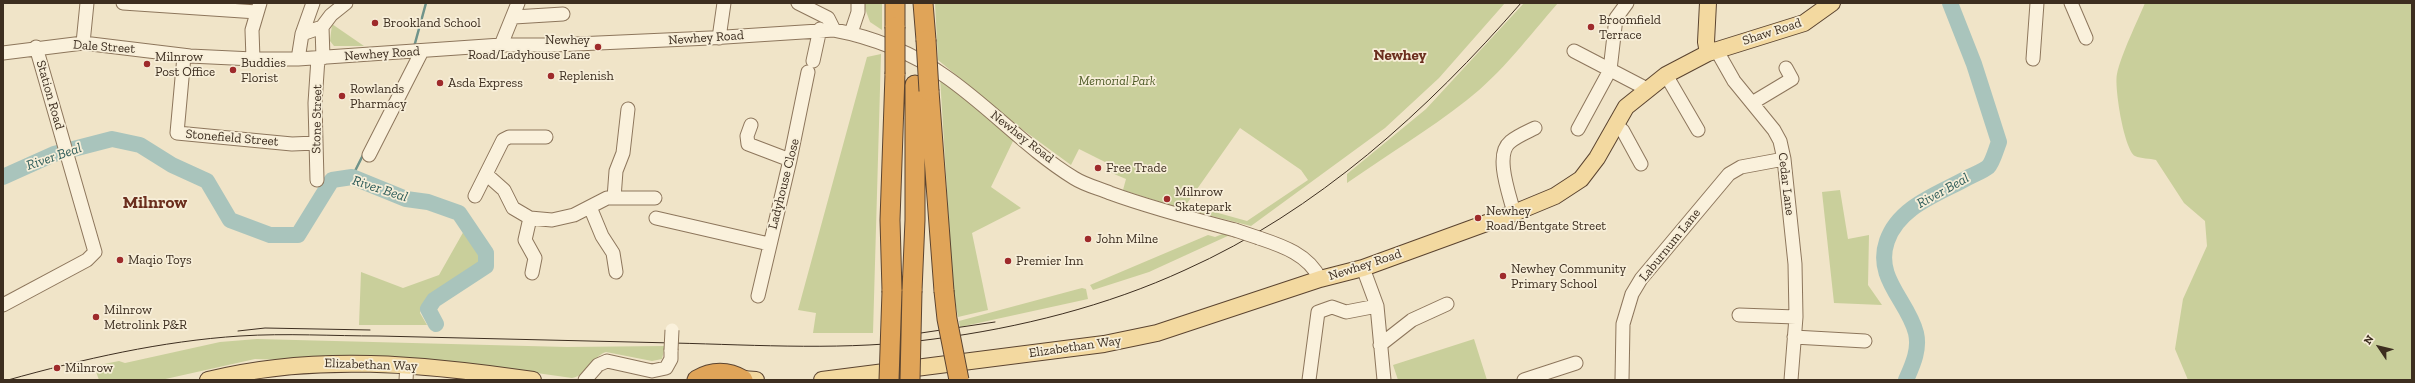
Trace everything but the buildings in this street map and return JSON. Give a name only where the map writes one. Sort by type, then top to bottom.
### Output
[{"type":"highway","points":[[889,380],[892,290],[890,220],[895,74],[895,3]]},
{"type":"highway","points":[[915,3],[921,38]]},
{"type":"highway","points":[[910,380],[912,291],[922,88],[921,38],[923,3]]},
{"type":"highway","points":[[922,88],[947,319],[959,380]]},
{"type":"highway","points":[[697,380],[708,374],[720,373],[747,380]]},
{"type":"main road","points":[[1708,3],[1706,42],[1713,52]]},
{"type":"main road","name":"Shaw Road","points":[[1713,52],[1804,23],[1830,4]]},
{"type":"main road","name":"Newhey Road","points":[[1320,279],[1363,268],[1514,213],[1554,196],[1581,179],[1597,158],[1626,107],[1666,75],[1713,52]]},
{"type":"main road","name":"Elizabethan Way","points":[[822,380],[1104,344],[1157,333],[1320,279]]},
{"type":"main road","name":"Elizabethan Way","points":[[208,380],[229,375],[317,363],[406,372],[534,380]]},
{"type":"street","points":[[82,43],[87,3]]},
{"type":"street","points":[[123,3],[258,7],[252,30],[253,59]]},
{"type":"street","points":[[298,59],[302,34],[313,3]]},
{"type":"street","points":[[302,34],[322,27],[331,16],[346,3]]},
{"type":"street","points":[[501,45],[514,17],[518,3]]},
{"type":"street","points":[[719,38],[724,3]]},
{"type":"street","points":[[798,3],[828,18],[834,30]]},
{"type":"street","points":[[851,33],[858,12],[858,3]]},
{"type":"street","points":[[1578,129],[1610,70],[1616,18],[1627,3]]},
{"type":"street","points":[[2033,59],[2037,3]]},
{"type":"street","points":[[2071,3],[2086,38]]},
{"type":"street","points":[[514,17],[563,14]]},
{"type":"street","name":"Stone Street","points":[[317,180],[315,103],[321,58],[322,27]]},
{"type":"street","name":"Newhey Road","points":[[253,59],[321,58],[501,45],[554,45],[719,38],[820,29],[851,33],[918,60],[941,73],[1018,136],[1080,182],[1139,203],[1235,230],[1283,246],[1300,256],[1312,266],[1320,279]]},
{"type":"street","name":"Ladyhouse Close","points":[[758,296],[820,29]]},
{"type":"street","name":"Dale Street","points":[[3,53],[36,47],[82,43],[184,56],[253,59]]},
{"type":"street","name":"Station Road","points":[[3,305],[91,257],[95,252],[95,246],[36,47]]},
{"type":"street","points":[[369,155],[417,51]]},
{"type":"street","points":[[1574,51],[1647,89]]},
{"type":"street","name":"Cedar Lane","points":[[1713,52],[1777,136],[1784,159],[1795,264],[1796,317],[1791,380]]},
{"type":"street","name":"Stonefield Street","points":[[184,56],[178,133],[292,144],[316,143]]},
{"type":"street","points":[[1752,103],[1792,79],[1786,68]]},
{"type":"street","points":[[1666,75],[1698,130]]},
{"type":"street","points":[[614,198],[616,171],[623,153],[628,109]]},
{"type":"street","points":[[1615,124],[1622,131],[1641,164]]},
{"type":"street","points":[[751,125],[748,144],[790,160]]},
{"type":"street","points":[[1514,213],[1502,166],[1503,152],[1509,142],[1535,128]]},
{"type":"street","points":[[475,196],[503,140],[509,137],[546,137]]},
{"type":"street","name":"Laburnum Lane","points":[[1622,380],[1623,324],[1626,310],[1642,279],[1729,174],[1741,167],[1784,159]]},
{"type":"street","points":[[486,174],[504,190],[513,208],[530,218],[552,220],[574,215],[607,198],[655,198]]},
{"type":"street","points":[[590,207],[602,236],[614,253],[616,272]]},
{"type":"street","points":[[530,218],[525,240],[535,258],[532,273]]},
{"type":"street","points":[[656,218],[769,244]]},
{"type":"street","points":[[1363,268],[1377,306],[1384,380]]},
{"type":"street","points":[[1380,345],[1412,320],[1447,304]]},
{"type":"street","points":[[1309,380],[1318,312],[1332,307],[1346,312],[1377,306]]},
{"type":"street","points":[[1739,315],[1796,317]]},
{"type":"street","points":[[585,380],[596,374],[608,361],[652,371],[666,368],[671,359],[672,330]]},
{"type":"street","points":[[1794,337],[1865,341]]},
{"type":"street","points":[[1524,380],[1576,363]]},
{"type":"green space","points":[[863,3],[882,3],[882,30],[870,22]]},
{"type":"green space","name":"Memorial Park","points":[[935,3],[1505,3],[1439,78],[1385,128],[1251,226],[1192,211],[1193,206],[1247,221],[1308,180],[1301,170],[1240,128],[1183,209],[1123,190],[1126,179],[1107,171],[1109,164],[1079,149],[1071,165],[1019,127],[938,60]]},
{"type":"green space","points":[[1524,3],[1558,3],[1515,54],[1480,89],[1438,122],[1347,183],[1347,174],[1426,109]]},
{"type":"green space","points":[[2145,3],[2412,3],[2412,380],[2188,380],[2175,349],[2183,299],[2207,246],[2205,221],[2184,203],[2156,160],[2137,157],[2131,151],[2127,142],[2118,103],[2116,81],[2119,66]]},
{"type":"green space","points":[[332,24],[364,46],[334,46],[330,41]]},
{"type":"green space","points":[[881,54],[873,333],[813,333],[816,313],[798,310],[867,57]]},
{"type":"green space","points":[[940,77],[1014,139],[991,187],[1021,208],[972,233],[988,310],[958,317],[953,290]]},
{"type":"green space","points":[[1840,190],[1848,239],[1869,235],[1868,285],[1882,305],[1834,303],[1822,192]]},
{"type":"green space","points":[[465,229],[482,251],[483,260],[481,265],[455,279],[429,298],[420,313],[427,325],[359,325],[361,272],[403,288],[439,275]]},
{"type":"green space","points":[[1225,233],[1232,234],[1149,272],[1093,290],[1090,285],[1208,235],[1215,237]]},
{"type":"green space","points":[[1082,288],[1086,289],[1088,299],[960,327],[959,321]]},
{"type":"green space","points":[[257,339],[567,347],[665,346],[662,359],[652,361],[606,352],[601,354],[586,370],[578,376],[572,378],[466,363],[384,356],[288,360],[255,359],[161,380],[99,380],[94,366],[119,361],[125,363],[220,342]]},
{"type":"green space","points":[[1474,339],[1487,380],[1398,380],[1393,365]]},
{"type":"waterway","points":[[414,47],[426,3]]},
{"type":"waterway","name":"River Beal","points":[[1906,380],[1915,358],[1917,339],[1912,321],[1888,278],[1884,254],[1887,241],[1893,229],[1910,210],[1933,195],[1988,167],[1993,159],[1999,142],[1974,64],[1950,3]]},
{"type":"waterway","name":"River Beal","points":[[3,177],[54,154],[112,139],[140,145],[172,165],[207,181],[230,220],[270,235],[298,235],[332,180],[352,177],[406,199],[428,202],[459,213],[486,253],[486,266],[434,300],[428,309],[436,324]]},
{"type":"waterway","points":[[352,177],[364,153]]},
{"type":"tram line","points":[[8,380],[123,352],[211,338],[257,335],[379,336],[771,346],[836,346],[902,343],[998,329],[1030,322],[1094,305],[1155,283],[1233,246],[1280,219],[1325,188],[1367,155],[1408,119],[1485,43],[1521,3]]},
{"type":"tram line","points":[[894,337],[995,322]]},
{"type":"tram line","points":[[238,331],[265,328],[370,330]]},
{"type":"place","name":"Brookland School","points":[[375,23]]},
{"type":"place","name":"Broomfield Terrace","points":[[1591,27]]},
{"type":"place","name":"Newhey Road/Ladyhouse Lane","points":[[598,47]]},
{"type":"place","name":"Milnrow Post Office","points":[[147,64]]},
{"type":"place","name":"Buddies Florist","points":[[233,70]]},
{"type":"place","name":"Replenish","points":[[551,76]]},
{"type":"place","name":"Asda Express","points":[[440,83]]},
{"type":"place","name":"Rowlands Pharmacy","points":[[342,96]]},
{"type":"place","name":"Free Trade","points":[[1098,168]]},
{"type":"place","name":"Milnrow Skatepark","points":[[1167,199]]},
{"type":"place","name":"Newhey Road/Bentgate Street","points":[[1478,218]]},
{"type":"place","name":"John Milne","points":[[1088,239]]},
{"type":"place","name":"Maqio Toys","points":[[120,260]]},
{"type":"place","name":"Premier Inn","points":[[1008,261]]},
{"type":"place","name":"Newhey Community Primary School","points":[[1503,276]]},
{"type":"place","name":"Milnrow Metrolink P&R","points":[[96,317]]},
{"type":"place","name":"Milnrow","points":[[57,368]]},
{"type":"district","name":"Newhey","points":[[1400,56]]},
{"type":"district","name":"Milnrow","points":[[155,203]]}]
